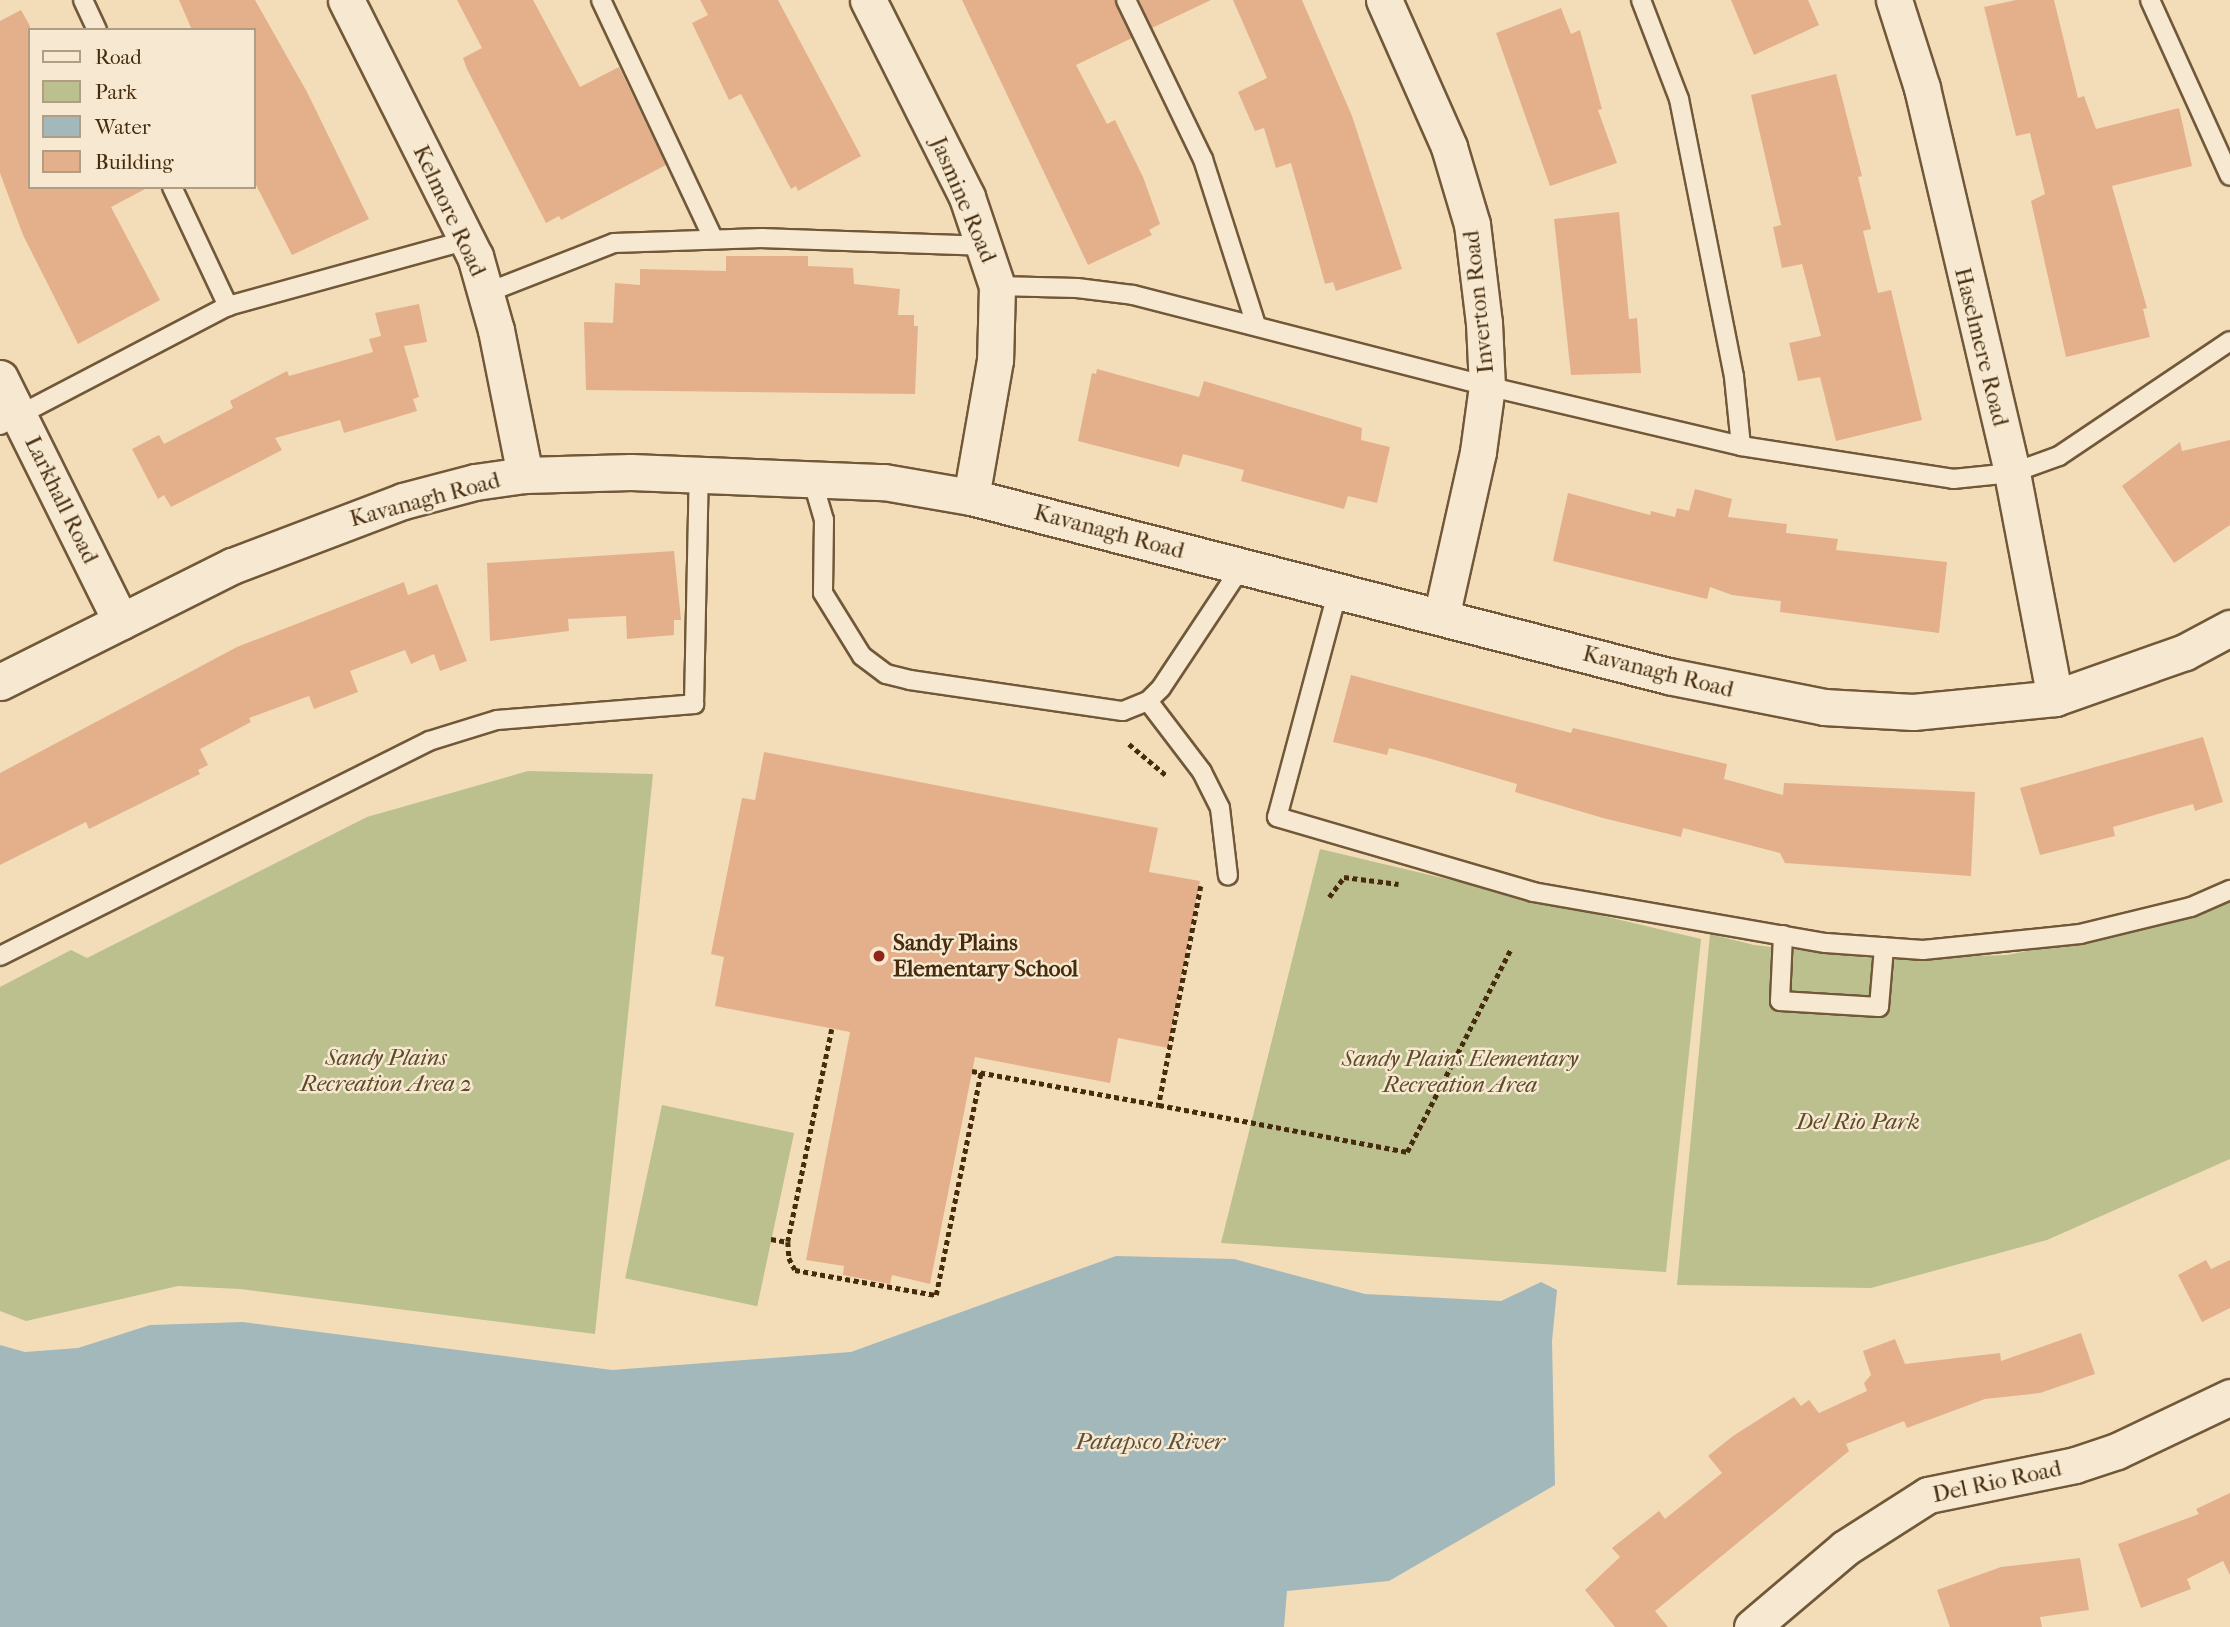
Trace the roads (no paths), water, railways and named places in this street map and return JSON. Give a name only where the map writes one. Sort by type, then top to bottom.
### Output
[{"type":"street","name":"Kelmore Road","points":[[346,0],[467,240],[486,293],[525,475]]},
{"type":"street","name":"Jasmine Road","points":[[868,0],[967,197],[998,286],[995,360],[971,497]]},
{"type":"street","name":"Inverton Road","points":[[1384,0],[1449,147],[1472,224],[1487,386],[1464,522],[1441,617]]},
{"type":"street","name":"Haselmere Road","points":[[1894,0],[1922,88],[2012,473],[2055,698]]},
{"type":"street","name":"Larkhall Road","points":[[0,377],[10,421],[121,622]]},
{"type":"street","name":"Kavanagh Road","points":[[0,682],[232,566],[309,534],[403,501],[475,482],[525,475],[699,474],[884,482],[971,497],[1668,676],[1824,707],[1913,712],[2055,698],[2185,652],[2230,628]]},
{"type":"street","name":"Del Rio Road","points":[[1752,1627],[1845,1548],[1928,1494],[2075,1465],[2117,1451],[2230,1397]]},
{"type":"lane","points":[[83,0],[96,28]]},
{"type":"lane","points":[[601,0],[713,238]]},
{"type":"lane","points":[[1126,0],[1203,159],[1256,325]]},
{"type":"lane","points":[[1642,0],[1679,99],[1734,377],[1741,446]]},
{"type":"lane","points":[[2150,0],[2230,176]]},
{"type":"lane","points":[[173,189],[228,306]]},
{"type":"lane","points":[[486,293],[614,243],[713,238],[986,246]]},
{"type":"lane","points":[[10,421],[228,306],[467,240]]},
{"type":"lane","points":[[998,286],[1077,288],[1133,295],[1487,386],[1741,446],[1953,479],[2012,473],[2059,456],[2230,341]]},
{"type":"lane","points":[[0,956],[429,741],[497,720],[694,704],[699,474]]},
{"type":"lane","points":[[812,479],[824,520],[823,593],[862,656],[886,674],[1103,711],[1123,711],[1148,701],[1242,566]]},
{"type":"lane","points":[[1338,590],[1277,817],[1533,892],[1783,936],[1923,950],[2080,934],[2191,906],[2230,890]]},
{"type":"lane","points":[[1148,701],[1202,772],[1220,808],[1228,876]]},
{"type":"lane","points":[[1783,936],[1780,1001],[1879,1007],[1884,947]]},
{"type":"water","name":"Patapsco River","points":[[1116,1256],[1234,1259],[1365,1294],[1501,1301],[1541,1282],[1557,1290],[1552,1341],[1555,1485],[1389,1581],[1287,1591],[1284,1627],[0,1627],[0,1345],[25,1352],[78,1348],[150,1325],[243,1322],[612,1370],[851,1352]]},
{"type":"place","name":"Sandy Plains Elementary School","points":[[879,956]]},
{"type":"park label","name":"Sandy Plains Recreation Area 2","points":[[386,1071]]},
{"type":"park label","name":"Sandy Plains Elementary Recreation Area","points":[[1460,1072]]},
{"type":"park label","name":"Del Rio Park","points":[[1858,1122]]}]
